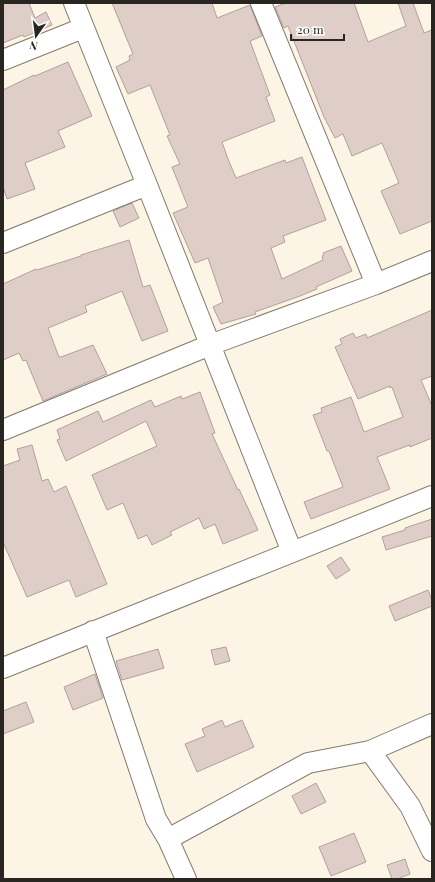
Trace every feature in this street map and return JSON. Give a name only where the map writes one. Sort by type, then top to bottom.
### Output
[{"type":"street","points":[[74,3],[292,552]]},
{"type":"street","points":[[261,3],[376,284]]},
{"type":"street","points":[[3,60],[83,28]]},
{"type":"street","points":[[3,243],[147,185]]},
{"type":"street","points":[[3,430],[210,345],[376,284],[432,261]]},
{"type":"street","points":[[3,668],[432,496]]},
{"type":"street","points":[[93,631],[156,819],[168,839],[181,878]]},
{"type":"street","points":[[168,839],[308,763],[370,751],[432,724]]},
{"type":"street","points":[[370,751],[410,806],[432,851]]},
{"type":"building","points":[[3,3],[29,3],[35,18],[46,12],[52,25],[24,37],[23,35],[3,43]]},
{"type":"building","points":[[112,3],[212,3],[217,18],[250,5],[262,36],[250,41],[270,95],[266,97],[275,121],[222,142],[228,159],[236,178],[285,160],[286,163],[302,157],[326,220],[283,236],[285,242],[271,248],[282,279],[323,260],[323,253],[341,246],[352,271],[316,287],[317,289],[255,312],[256,314],[221,324],[213,307],[223,302],[208,258],[195,263],[173,213],[188,207],[172,167],[180,164],[167,136],[170,135],[150,85],[128,94],[116,67],[130,60],[129,56],[133,54]]},
{"type":"building","points":[[286,3],[354,3],[368,42],[406,26],[398,3],[413,3],[424,33],[432,30],[432,221],[400,234],[381,191],[399,183],[382,143],[352,156],[343,134],[335,138],[324,117],[288,26],[284,28],[275,7]]},
{"type":"building","points":[[68,62],[92,116],[58,131],[65,147],[25,163],[35,189],[7,199],[3,187],[3,90],[34,75],[35,76]]},
{"type":"building","points":[[132,203],[139,218],[120,227],[113,211]]},
{"type":"building","points":[[129,240],[143,287],[150,285],[168,331],[142,341],[122,291],[85,306],[87,312],[48,328],[59,357],[93,345],[107,374],[43,401],[26,360],[23,361],[19,353],[3,360],[3,284],[36,269],[37,270]]},
{"type":"building","points":[[432,310],[432,376],[421,380],[432,406],[432,438],[410,447],[410,445],[377,457],[390,489],[311,519],[304,502],[343,487],[313,415],[322,412],[321,408],[351,397],[364,432],[403,417],[392,387],[390,388],[390,386],[358,399],[335,347],[342,344],[340,339],[353,333],[356,338],[366,334],[367,338]]},
{"type":"building","points":[[200,392],[215,433],[212,434],[258,530],[223,544],[215,524],[204,529],[199,518],[170,532],[172,535],[152,545],[147,535],[138,539],[123,503],[107,510],[92,475],[157,446],[146,421],[66,461],[57,440],[60,439],[57,430],[98,411],[103,422],[151,400],[155,407],[181,396],[182,399]]},
{"type":"building","points":[[32,445],[42,481],[48,479],[54,492],[66,486],[107,584],[76,597],[69,580],[27,597],[3,542],[3,466],[20,460],[17,449]]},
{"type":"building","points":[[432,519],[432,536],[386,550],[382,537],[405,530],[405,528]]},
{"type":"building","points":[[341,557],[350,570],[336,579],[327,566]]},
{"type":"building","points":[[428,590],[432,600],[432,606],[395,621],[389,606]]},
{"type":"building","points":[[226,647],[230,661],[215,665],[211,650]]},
{"type":"building","points":[[158,649],[164,668],[122,680],[116,661]]},
{"type":"building","points":[[95,674],[103,698],[73,710],[64,687]]},
{"type":"building","points":[[26,702],[34,722],[3,734],[3,711]]},
{"type":"building","points":[[222,720],[225,727],[242,720],[254,747],[197,772],[185,744],[205,736],[202,729]]},
{"type":"building","points":[[316,783],[326,802],[301,814],[292,796]]},
{"type":"building","points":[[354,833],[366,862],[331,876],[319,847]]},
{"type":"building","points":[[405,859],[410,874],[397,879],[392,879],[387,865]]}]
